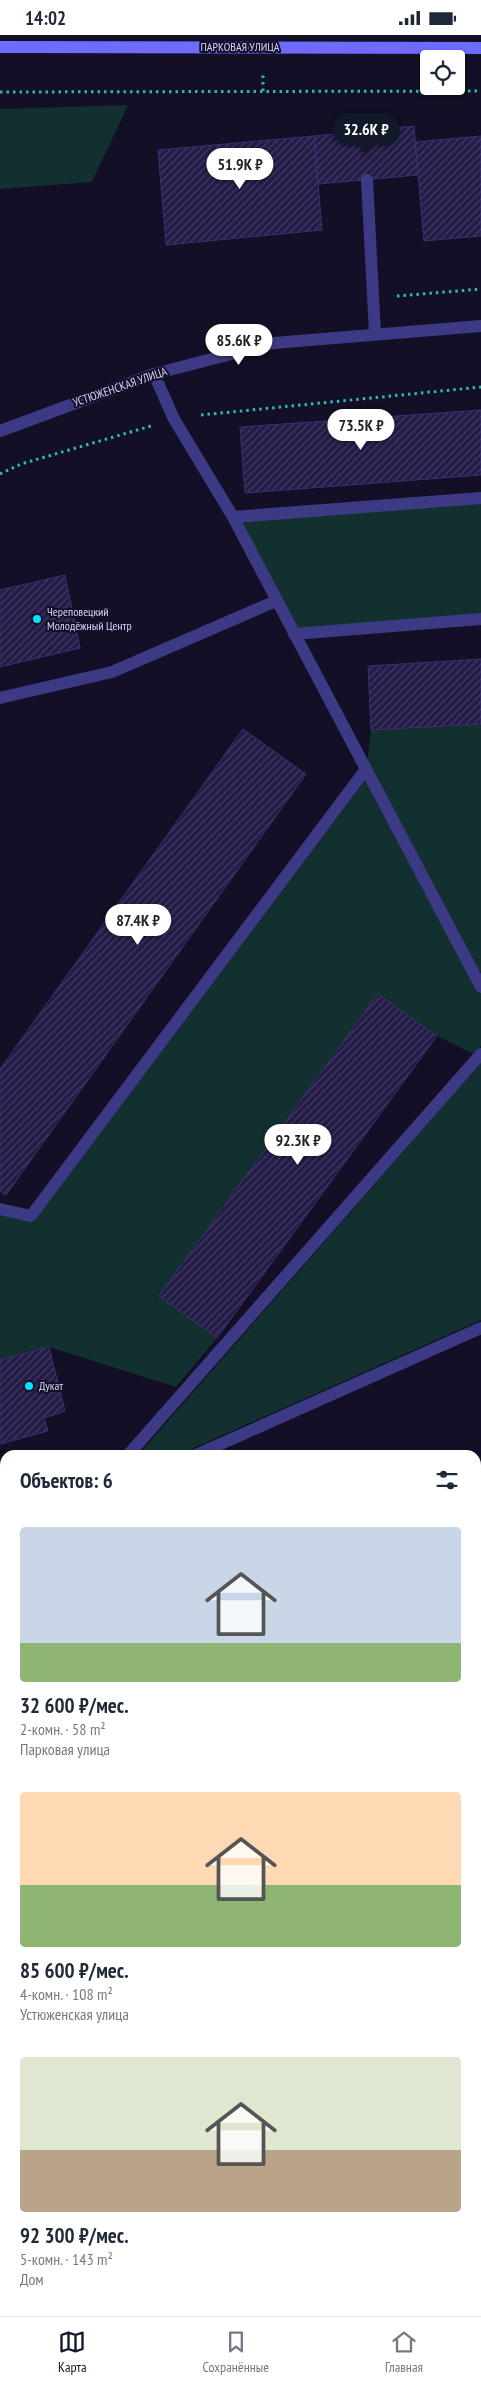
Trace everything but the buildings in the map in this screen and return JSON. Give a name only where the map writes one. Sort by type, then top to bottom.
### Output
[{"type":"main road","name":"ПАРКОВАЯ УЛИЦА","points":[[0,47],[481,48]]},
{"type":"street","points":[[367,180],[375,334]]},
{"type":"street","name":"УСТЮЖЕНСКАЯ УЛИЦА","points":[[0,431],[154,374],[274,343],[481,326]]},
{"type":"street","points":[[154,374],[174,419],[234,517],[276,601],[481,987]]},
{"type":"street","points":[[234,517],[481,498]]},
{"type":"street","points":[[0,698],[112,672],[276,601]]},
{"type":"street","points":[[294,633],[481,619]]},
{"type":"street","points":[[0,1209],[31,1216],[366,769]]},
{"type":"street","points":[[132,1450],[481,1054]]},
{"type":"street","points":[[208,1450],[481,1328]]},
{"type":"path","points":[[0,92],[481,91]]},
{"type":"path","points":[[373,298],[481,289]]},
{"type":"path","points":[[0,474],[21,464],[174,419],[481,387]]},
{"type":"green space","points":[[128,105],[92,182],[0,189],[0,109]]},
{"type":"green space","points":[[481,498],[481,619],[294,634],[233,517]]},
{"type":"green space","points":[[481,724],[481,1046],[474,1054],[437,1036],[378,994],[160,1296],[217,1338],[176,1387],[49,1347],[0,1360],[0,1215],[34,1222],[365,781],[371,730]]},
{"type":"green space","points":[[481,1063],[481,1320],[189,1450],[142,1450]]},
{"type":"place","name":"Череповецкий Молодёжный Центр","points":[[37,619]]},
{"type":"place","name":"Дукат","points":[[29,1386]]}]
